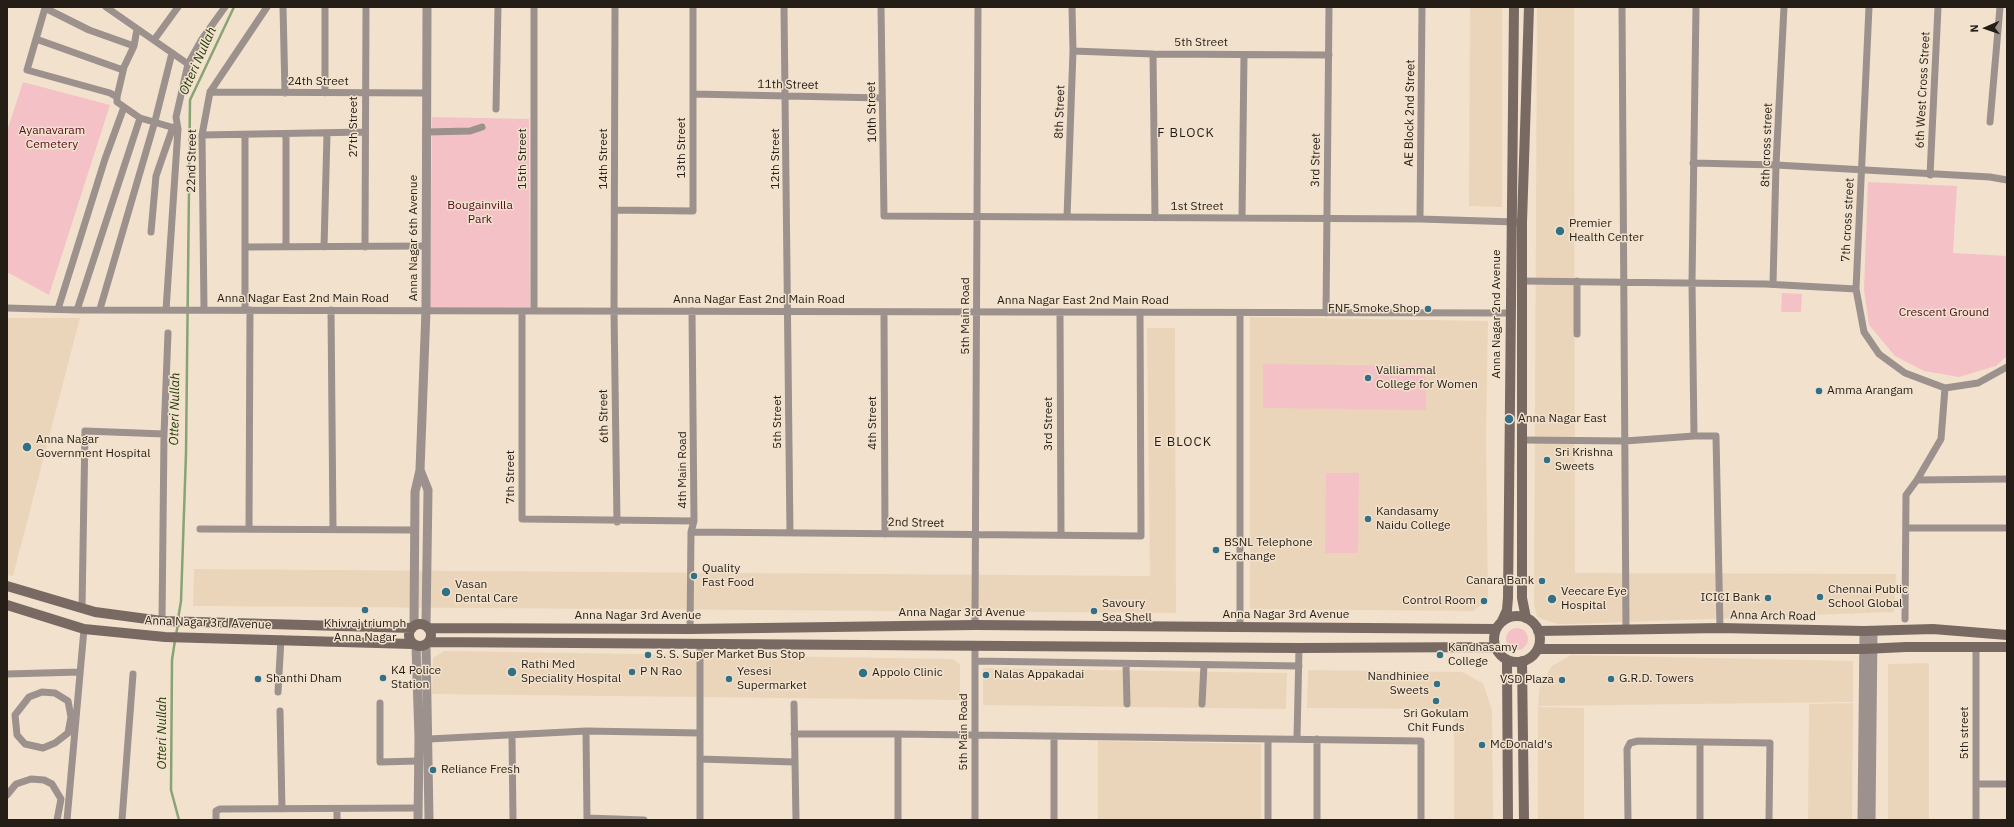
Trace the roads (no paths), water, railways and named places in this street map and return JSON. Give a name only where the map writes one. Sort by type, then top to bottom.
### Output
[{"type":"main road","name":"Anna Nagar 2nd Avenue","points":[[1502,621],[1508,598],[1511,313],[1510,222],[1514,7]]},
{"type":"main road","name":"Anna Nagar 2nd Avenue","points":[[1526,618],[1522,598],[1522,222],[1529,7]]},
{"type":"main road","name":"Anna Nagar 3rd Avenue","points":[[7,586],[95,612],[162,621],[178,620],[413,627],[422,624],[427,627],[690,629],[975,625],[1496,629]]},
{"type":"main road","name":"Anna Nagar 3rd Avenue","points":[[7,605],[84,629],[176,637],[421,644],[700,643],[1299,648],[1495,647]]},
{"type":"main road","points":[[1543,631],[1538,649],[1531,657],[1522,661],[1507,660],[1502,657],[1495,647],[1494,638],[1496,629],[1502,621],[1511,616],[1526,618],[1543,631],[1548,649]]},
{"type":"main road","points":[[413,627],[409,634],[421,644],[431,635],[427,627]]},
{"type":"main road","name":"Anna Arch Road","points":[[1543,631],[1720,628],[1868,631],[1933,630],[2007,635]]},
{"type":"main road","points":[[1538,649],[1868,649],[1906,647],[2007,647]]},
{"type":"main road","points":[[1507,660],[1508,820]]},
{"type":"main road","points":[[1522,661],[1524,820]]},
{"type":"street","points":[[106,7],[188,64]]},
{"type":"street","points":[[154,40],[178,7]]},
{"type":"street","points":[[166,310],[176,116],[188,64],[202,39],[225,7]]},
{"type":"street","name":"22nd Street","points":[[204,310],[202,135],[210,92],[266,7]]},
{"type":"street","points":[[283,7],[285,93]]},
{"type":"street","points":[[325,7],[325,93]]},
{"type":"street","name":"27th Street","points":[[365,247],[366,7]]},
{"type":"street","name":"Anna Nagar 6th Avenue","points":[[413,627],[415,492],[420,470],[426,310],[427,7]]},
{"type":"street","points":[[496,109],[498,7]]},
{"type":"street","name":"15th Street","points":[[534,7],[534,310]]},
{"type":"street","name":"14th Street","points":[[614,311],[615,7]]},
{"type":"street","name":"13th Street","points":[[615,210],[693,210],[693,7]]},
{"type":"street","name":"12th Street","points":[[784,7],[788,311]]},
{"type":"street","name":"10th Street","points":[[881,7],[884,216]]},
{"type":"street","name":"5th Main Road","points":[[975,625],[978,7]]},
{"type":"street","name":"8th Street","points":[[1067,217],[1073,50],[1072,7]]},
{"type":"street","name":"3rd Street","points":[[1326,313],[1329,7]]},
{"type":"street","name":"AE Block 2nd Street","points":[[1420,219],[1422,7]]},
{"type":"street","points":[[1622,7],[1626,629]]},
{"type":"street","points":[[1694,436],[1692,282],[1696,7]]},
{"type":"street","name":"8th cross street","points":[[1773,284],[1776,165],[1784,7]]},
{"type":"street","name":"7th cross street","points":[[1869,7],[1856,289],[1864,332],[1879,354],[1905,374],[1945,388]]},
{"type":"street","name":"6th West Cross Street","points":[[1930,175],[1938,7]]},
{"type":"street","points":[[1990,122],[2000,7]]},
{"type":"street","points":[[117,97],[110,93],[27,70],[45,8],[89,30],[134,46]]},
{"type":"street","points":[[137,29],[134,46],[123,70],[117,102],[140,118],[155,121],[175,128]]},
{"type":"street","points":[[36,39],[123,70]]},
{"type":"street","name":"5th Street","points":[[1073,50],[1154,54],[1328,55]]},
{"type":"street","points":[[100,309],[155,121],[172,53]]},
{"type":"street","points":[[1154,54],[1155,218]]},
{"type":"street","points":[[1242,218],[1244,55]]},
{"type":"street","name":"24th Street","points":[[210,92],[426,93]]},
{"type":"street","name":"11th Street","points":[[693,94],[882,98]]},
{"type":"street","points":[[58,309],[105,159],[124,107]]},
{"type":"street","points":[[77,310],[140,118]]},
{"type":"street","points":[[426,132],[470,131],[482,127]]},
{"type":"street","points":[[151,232],[156,176],[175,128]]},
{"type":"street","points":[[202,135],[327,134],[365,132]]},
{"type":"street","points":[[245,134],[249,529]]},
{"type":"street","points":[[286,134],[286,246]]},
{"type":"street","points":[[324,247],[327,134]]},
{"type":"street","points":[[1693,163],[1776,165],[1930,175],[1990,177],[2007,180]]},
{"type":"street","name":"1st Street","points":[[884,216],[1420,219],[1522,222]]},
{"type":"street","points":[[245,247],[426,246]]},
{"type":"street","points":[[1522,281],[1692,282],[1773,284],[1856,289]]},
{"type":"street","points":[[1577,334],[1578,281]]},
{"type":"street","name":"Anna Nagar East 2nd Main Road","points":[[7,308],[77,310],[692,310],[884,312],[1511,313]]},
{"type":"street","points":[[331,310],[333,528]]},
{"type":"street","name":"4th Main Road","points":[[690,629],[691,532],[694,521],[692,310]]},
{"type":"street","name":"7th Street","points":[[522,311],[522,519],[617,522],[694,521]]},
{"type":"street","name":"6th Street","points":[[614,311],[617,522]]},
{"type":"street","name":"5th Street","points":[[788,311],[790,532]]},
{"type":"street","name":"4th Street","points":[[884,312],[885,534]]},
{"type":"street","name":"3rd Street","points":[[1060,312],[1061,535]]},
{"type":"street","name":"2nd Street","points":[[691,532],[1141,536],[1140,312]]},
{"type":"street","points":[[1240,312],[1240,628]]},
{"type":"street","points":[[162,621],[164,434],[168,333]]},
{"type":"street","points":[[1905,619],[1906,496],[1941,439],[1945,388],[1978,383],[2007,366]]},
{"type":"street","points":[[82,608],[85,431],[164,434]]},
{"type":"street","points":[[1522,440],[1625,441],[1694,436],[1716,436],[1720,628]]},
{"type":"street","name":"Anna Nagar 6th Avenue","points":[[420,470],[428,490],[427,627]]},
{"type":"street","points":[[1917,480],[2007,479]]},
{"type":"street","points":[[200,529],[333,528],[414,530]]},
{"type":"street","points":[[1906,528],[2007,528]]},
{"type":"street","points":[[67,820],[74,717],[84,629]]},
{"type":"street","points":[[1868,631],[1871,820]]},
{"type":"street","points":[[278,692],[281,639]]},
{"type":"street","points":[[700,643],[700,820]]},
{"type":"street","points":[[421,644],[429,739],[429,820]]},
{"type":"street","points":[[418,820],[421,644]]},
{"type":"street","name":"5th Main Road","points":[[975,645],[975,820]]},
{"type":"street","name":"5th street","points":[[1976,647],[1976,820]]},
{"type":"street","points":[[1297,738],[1299,648]]},
{"type":"street","points":[[1862,820],[1868,649]]},
{"type":"street","points":[[975,661],[1299,666]]},
{"type":"street","points":[[1126,664],[1127,704]]},
{"type":"street","points":[[1202,704],[1204,665]]},
{"type":"street","points":[[7,674],[80,672]]},
{"type":"street","points":[[122,820],[133,674]]},
{"type":"street","points":[[42,692],[55,693],[68,701],[74,717],[68,733],[55,743],[43,748],[25,744],[18,735],[15,715],[28,697],[42,692]]},
{"type":"street","points":[[380,703],[380,762],[418,761]]},
{"type":"street","points":[[794,704],[796,820]]},
{"type":"street","points":[[280,711],[282,809]]},
{"type":"street","points":[[429,739],[586,732],[700,733]]},
{"type":"street","points":[[586,732],[587,819],[644,820]]},
{"type":"street","points":[[794,734],[1268,739],[1297,738],[1421,741],[1421,820]]},
{"type":"street","points":[[898,734],[898,820]]},
{"type":"street","points":[[512,736],[512,820]]},
{"type":"street","points":[[1054,736],[1054,820]]},
{"type":"street","points":[[1268,739],[1268,820]]},
{"type":"street","points":[[1317,739],[1317,820]]},
{"type":"street","points":[[1628,820],[1627,749],[1630,743],[1638,741],[1770,743],[1769,820]]},
{"type":"street","points":[[1700,742],[1700,820]]},
{"type":"street","points":[[700,759],[794,762]]},
{"type":"street","points":[[7,795],[16,784],[31,779],[44,780],[52,784],[61,799],[57,820]]},
{"type":"street","points":[[1976,784],[2007,784]]},
{"type":"street","points":[[61,799],[69,798]]},
{"type":"street","points":[[337,808],[337,820]]},
{"type":"street","points":[[216,820],[216,811],[220,809],[418,808]]},
{"type":"waterway","name":"Otteri Nullah","points":[[178,619],[181,601],[186,453],[190,100],[234,7]]},
{"type":"waterway","name":"Otteri Nullah","points":[[176,635],[178,624]]},
{"type":"waterway","name":"Otteri Nullah","points":[[175,640],[172,660],[171,790],[179,820]]},
{"type":"place","name":"Premier Health Center","points":[[1560,231]]},
{"type":"place","name":"FNF Smoke Shop","points":[[1428,309]]},
{"type":"place","name":"Valliammal College for Women","points":[[1368,378]]},
{"type":"place","name":"Amma Arangam","points":[[1819,391]]},
{"type":"place","name":"Anna Nagar East","points":[[1509,419]]},
{"type":"place","name":"Anna Nagar Government Hospital","points":[[27,447]]},
{"type":"place","name":"Sri Krishna Sweets","points":[[1547,460]]},
{"type":"place","name":"Kandasamy Naidu College","points":[[1368,519]]},
{"type":"place","name":"BSNL Telephone Exchange","points":[[1216,550]]},
{"type":"place","name":"Quality Fast Food","points":[[694,576]]},
{"type":"place","name":"Canara Bank","points":[[1542,581]]},
{"type":"place","name":"Vasan Dental Care","points":[[446,592]]},
{"type":"place","name":"Chennai Public School Global","points":[[1820,597]]},
{"type":"place","name":"ICICI Bank","points":[[1768,598]]},
{"type":"place","name":"Veecare Eye Hospital","points":[[1552,599]]},
{"type":"place","name":"Control Room","points":[[1484,601]]},
{"type":"place","name":"Khivraj triumph Anna Nagar","points":[[365,610]]},
{"type":"place","name":"Savoury Sea Shell","points":[[1094,611]]},
{"type":"place","name":"S. S. Super Market Bus Stop","points":[[648,655]]},
{"type":"place","name":"Kandhasamy College","points":[[1440,655]]},
{"type":"place","name":"Rathi Med Speciality Hospital","points":[[512,672]]},
{"type":"place","name":"P N Rao","points":[[632,672]]},
{"type":"place","name":"Appolo Clinic","points":[[863,673]]},
{"type":"place","name":"Nalas Appakadai","points":[[986,675]]},
{"type":"place","name":"K4 Police Station","points":[[383,678]]},
{"type":"place","name":"Shanthi Dham","points":[[258,679]]},
{"type":"place","name":"Yesesi Supermarket","points":[[729,679]]},
{"type":"place","name":"G.R.D. Towers","points":[[1611,679]]},
{"type":"place","name":"VSD Plaza","points":[[1562,680]]},
{"type":"place","name":"Nandhiniee Sweets","points":[[1437,684]]},
{"type":"place","name":"Sri Gokulam Chit Funds","points":[[1436,701]]},
{"type":"place","name":"McDonald's","points":[[1482,745]]},
{"type":"place","name":"Reliance Fresh","points":[[433,770]]},
{"type":"district","name":"F BLOCK","points":[[1186,133]]},
{"type":"district","name":"E BLOCK","points":[[1183,442]]},
{"type":"park label","name":"Ayanavaram Cemetery","points":[[52,138]]},
{"type":"park label","name":"Bougainvilla Park","points":[[480,213]]},
{"type":"park label","name":"Crescent Ground","points":[[1944,313]]}]
